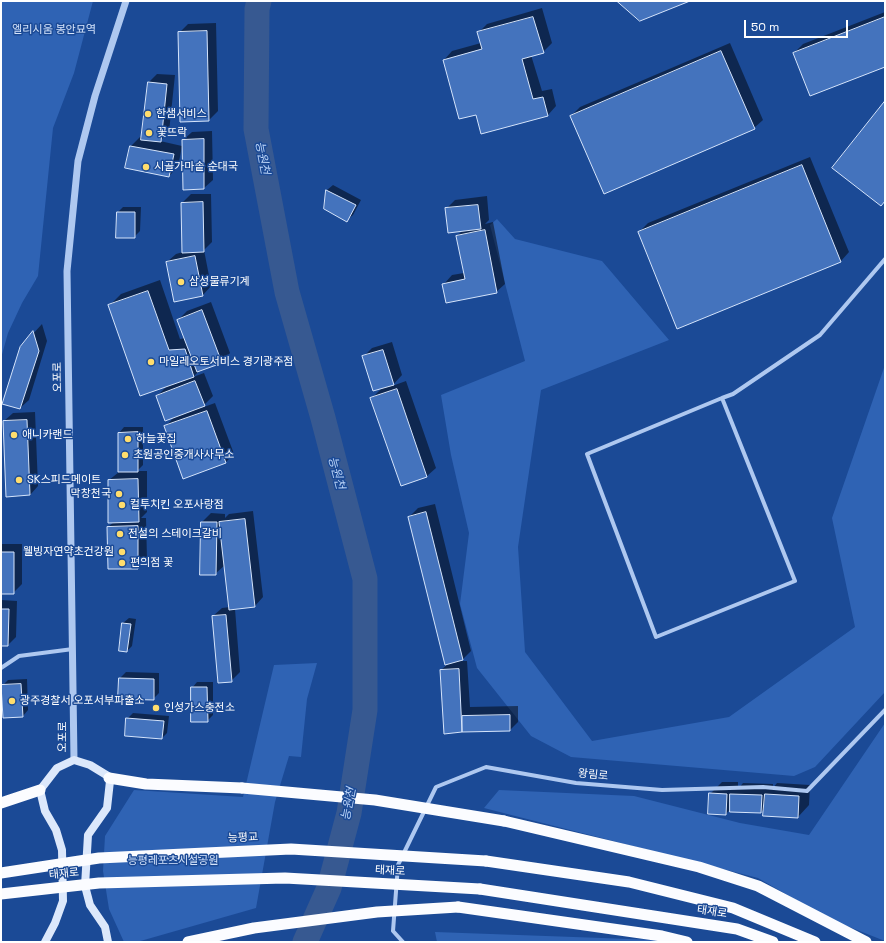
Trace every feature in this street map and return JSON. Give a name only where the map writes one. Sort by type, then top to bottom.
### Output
[{"type":"highway","points":[[109,778],[146,784],[242,788],[375,800],[504,821],[699,866],[758,886],[866,942]]},
{"type":"highway","points":[[1,803],[40,790]]},
{"type":"highway","name":"능평교","points":[[1,873],[100,858],[291,849],[486,861]]},
{"type":"highway","name":"태재로","points":[[486,861],[628,882],[718,904],[733,908],[815,942]]},
{"type":"highway","name":"태재로","points":[[1,894],[99,883],[285,878],[480,889],[737,929],[773,942]]},
{"type":"highway","points":[[188,942],[254,928],[378,912],[458,907],[662,936],[687,942]]},
{"type":"main road","name":"오포로","points":[[40,790],[57,768],[74,760],[90,765],[109,778]]},
{"type":"main road","points":[[108,942],[105,927],[90,905],[85,886],[88,835],[107,808],[109,778]]},
{"type":"main road","points":[[40,790],[45,811],[56,830],[62,850],[63,901],[55,923],[44,942]]},
{"type":"street","name":"오포로","points":[[74,760],[67,271],[78,161],[95,96],[126,1]]},
{"type":"street","points":[[722,398],[795,581],[656,637],[587,454],[722,398],[733,394],[820,336],[885,258]]},
{"type":"street","points":[[1,668],[19,656],[73,650]]},
{"type":"street","name":"왕림로","points":[[403,942],[393,930],[398,865],[436,787],[486,768],[576,783],[662,790],[763,787],[807,791],[885,710]]},
{"type":"green space","name":"엘리시움 봉안묘역","points":[[1,1],[93,1],[74,73],[53,128],[38,276],[22,303],[8,333],[1,358]]},
{"type":"green space","points":[[497,219],[515,239],[602,261],[669,340],[541,390],[518,547],[525,652],[592,741],[729,717],[855,627],[832,518],[885,365],[885,692],[815,767],[794,776],[571,757],[531,736],[477,668],[460,604],[469,533],[451,455],[441,395],[525,361],[490,225]]},
{"type":"green space","name":"능평레포츠시설공원","points":[[317,663],[307,699],[301,757],[289,756],[275,802],[256,908],[137,942],[124,942],[109,909],[103,871],[105,836],[134,790],[243,797],[274,665]]},
{"type":"green space","points":[[885,723],[885,941],[829,919],[758,878],[484,808],[499,790],[634,796],[740,823],[809,835]]},
{"type":"green space","points":[[435,932],[657,940],[661,942],[437,942]]},
{"type":"building","points":[[617,1],[690,1],[640,21]]},
{"type":"building","points":[[533,17],[544,53],[522,59],[533,99],[543,97],[548,116],[481,134],[476,115],[459,119],[443,60],[482,49],[477,32]]},
{"type":"building","points":[[885,17],[885,67],[810,96],[793,53]]},
{"type":"building","points":[[207,31],[209,121],[180,122],[178,32]]},
{"type":"building","points":[[721,51],[755,129],[604,194],[570,116]]},
{"type":"building","points":[[148,82],[167,84],[161,142],[141,140]]},
{"type":"building","points":[[885,101],[885,201],[881,206],[832,168]]},
{"type":"building","points":[[204,139],[204,189],[183,190],[182,140]]},
{"type":"building","points":[[130,146],[174,154],[169,177],[125,168]]},
{"type":"building","points":[[802,165],[841,262],[677,329],[638,232]]},
{"type":"building","points":[[326,190],[356,205],[347,222],[324,209]]},
{"type":"building","points":[[203,202],[204,252],[182,253],[181,203]]},
{"type":"building","points":[[478,205],[481,229],[448,233],[445,208]]},
{"type":"building","points":[[117,212],[135,212],[135,238],[116,238]]},
{"type":"building","points":[[485,230],[497,293],[446,303],[442,284],[465,279],[456,236]]},
{"type":"building","points":[[195,256],[203,296],[174,302],[166,262]]},
{"type":"building","points":[[148,291],[169,350],[185,349],[194,377],[140,396],[108,305]]},
{"type":"building","points":[[202,310],[222,363],[197,372],[177,320]]},
{"type":"building","points":[[33,331],[39,351],[20,409],[2,404],[20,347]]},
{"type":"building","points":[[383,350],[394,385],[373,391],[362,356]]},
{"type":"building","points":[[195,381],[205,406],[165,421],[156,396]]},
{"type":"building","points":[[397,389],[427,477],[401,486],[370,398]]},
{"type":"building","points":[[207,411],[226,463],[183,479],[164,426]]},
{"type":"building","points":[[27,420],[30,495],[6,497],[3,421]]},
{"type":"building","points":[[138,432],[138,472],[118,472],[118,433]]},
{"type":"building","points":[[138,479],[139,522],[108,523],[108,480]]},
{"type":"building","points":[[426,512],[463,660],[445,665],[408,517]]},
{"type":"building","points":[[245,519],[255,607],[229,610],[219,522]]},
{"type":"building","points":[[201,522],[217,522],[216,575],[200,575]]},
{"type":"building","points":[[138,526],[138,569],[108,569],[107,527]]},
{"type":"building","points":[[1,552],[14,552],[14,594],[1,594]]},
{"type":"building","points":[[1,609],[9,609],[8,646],[1,646]]},
{"type":"building","points":[[226,615],[232,682],[218,683],[212,616]]},
{"type":"building","points":[[122,623],[131,624],[127,652],[119,651]]},
{"type":"building","points":[[459,669],[462,732],[444,734],[440,670]]},
{"type":"building","points":[[119,678],[154,679],[154,700],[118,699]]},
{"type":"building","name":"광주경찰서 오포서부파출소","points":[[21,684],[23,717],[3,718],[1,685]]},
{"type":"building","points":[[191,687],[207,687],[208,722],[191,722]]},
{"type":"building","points":[[510,715],[510,731],[462,732],[462,716]]},
{"type":"building","points":[[126,718],[164,721],[162,739],[125,736]]},
{"type":"building","points":[[709,793],[727,794],[726,815],[708,814]]},
{"type":"building","points":[[730,794],[762,795],[761,813],[730,812]]},
{"type":"building","points":[[765,794],[799,796],[798,818],[763,816]]},
{"type":"waterway","name":"능원천","points":[[259,1],[257,9],[256,129],[287,292],[323,418],[365,579],[365,710],[349,813],[329,888],[305,942]]},
{"type":"place","name":"한샘서비스","points":[[148,114]]},
{"type":"place","name":"꽃뜨락","points":[[149,133]]},
{"type":"place","name":"시골가마솥 순대국","points":[[146,167]]},
{"type":"place","name":"삼성물류기계","points":[[181,282]]},
{"type":"place","name":"마일레오토서비스 경기광주점","points":[[151,362]]},
{"type":"place","name":"애니카랜드","points":[[14,435]]},
{"type":"place","name":"하늘꽃집","points":[[128,439]]},
{"type":"place","name":"초원공인중개사사무소","points":[[125,455]]},
{"type":"place","name":"SK스피드메이트","points":[[19,480]]},
{"type":"place","name":"막창천국","points":[[119,494]]},
{"type":"place","name":"컬투치킨 오포사랑점","points":[[122,505]]},
{"type":"place","name":"전설의 스테이크갈비","points":[[120,534]]},
{"type":"place","name":"웰빙자연약초건강원","points":[[122,552]]},
{"type":"place","name":"편의점 꽃","points":[[122,563]]},
{"type":"place","name":"광주경찰서 오포서부파출소","points":[[12,701]]},
{"type":"place","name":"인성가스충전소","points":[[156,708]]}]
